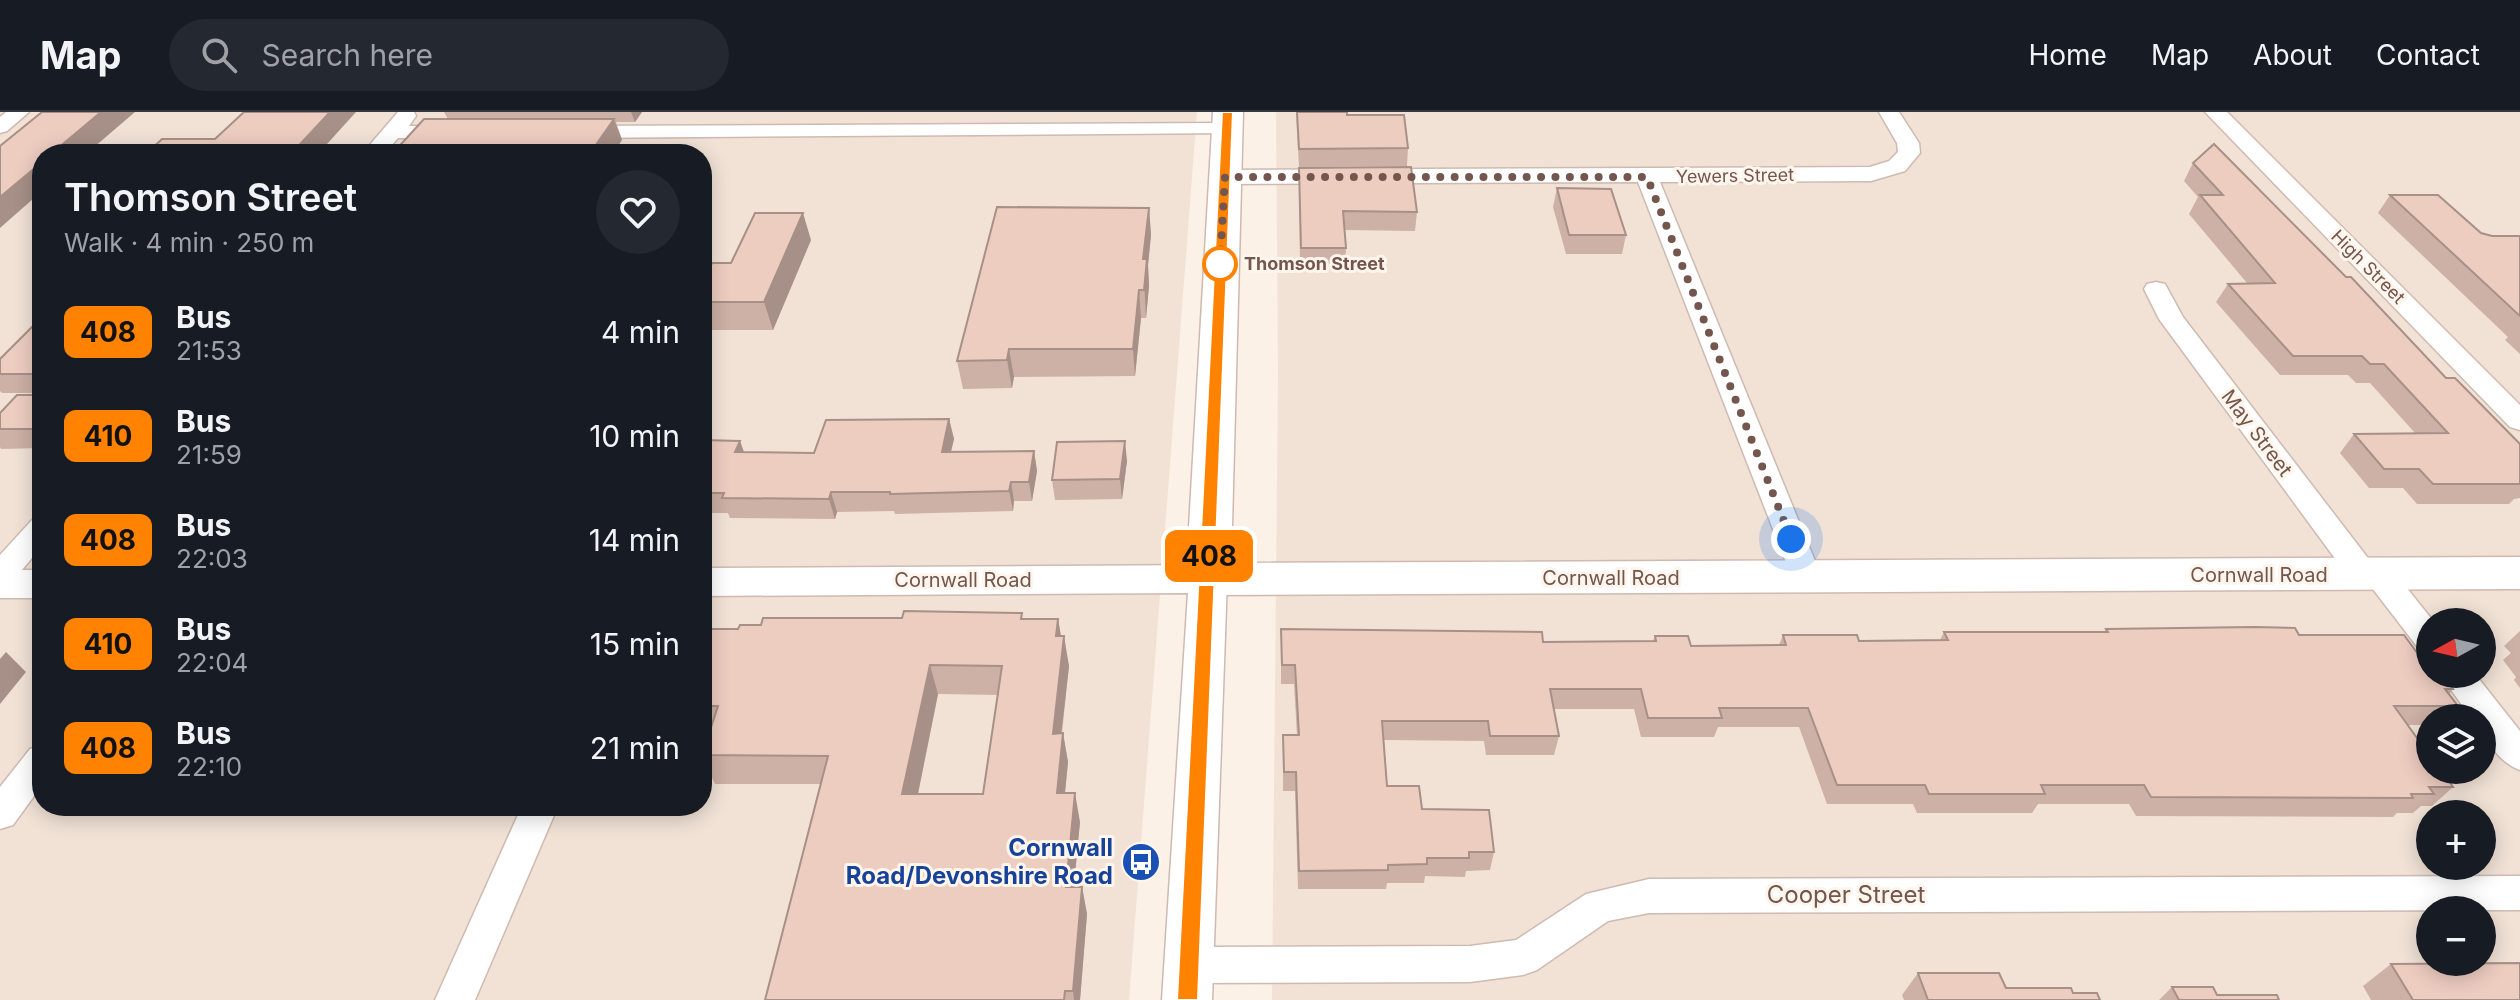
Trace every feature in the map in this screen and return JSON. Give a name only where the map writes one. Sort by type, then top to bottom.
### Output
[{"type":"main road","points":[[1208,579],[1227,121]]},
{"type":"main road","name":"Cornwall Road","points":[[1208,579],[2520,573]]},
{"type":"street","points":[[0,127],[19,112]]},
{"type":"street","points":[[382,144],[410,112]]},
{"type":"street","name":"Yewers Street","points":[[1225,177],[1871,174],[1887,171],[1905,159],[1908,143],[1889,112]]},
{"type":"street","name":"High Street","points":[[2215,112],[2520,421]]},
{"type":"street","points":[[549,132],[1227,121]]},
{"type":"street","points":[[392,132],[469,132]]},
{"type":"street","points":[[1647,177],[1807,578]]},
{"type":"street","name":"May Street","points":[[2156,289],[2163,308],[2371,575]]},
{"type":"street","points":[[0,575],[32,538]]},
{"type":"street","points":[[2371,575],[2416,625]]},
{"type":"street","points":[[1188,982],[1208,579]]},
{"type":"street","name":"Cornwall Road","points":[[712,582],[1208,579]]},
{"type":"street","points":[[0,584],[32,584]]},
{"type":"street","points":[[2467,688],[2520,756]]},
{"type":"street","points":[[0,814],[32,772]]},
{"type":"street","points":[[455,1000],[536,816]]},
{"type":"street","name":"Cooper Street","points":[[1188,982],[1470,964],[1523,957],[1599,906],[1649,896],[2520,893]]},
{"type":"shaded area","points":[[0,112],[1197,112],[1129,1000],[0,1000]]},
{"type":"shaded area","points":[[1276,112],[2520,112],[2520,1000],[1272,1000],[1278,373]]},
{"type":"building","points":[[42,112],[101,112],[63,144],[32,144],[32,170],[0,197],[0,146]]},
{"type":"building","points":[[244,112],[330,112],[300,144],[157,144],[162,139],[215,139]]},
{"type":"building","points":[[1297,112],[1404,115],[1408,148],[1299,149]]},
{"type":"building","points":[[424,119],[614,119],[596,144],[401,144]]},
{"type":"building","points":[[2214,144],[2346,277],[2351,277],[2446,378],[2455,378],[2520,444],[2520,484],[2433,484],[2419,469],[2384,469],[2354,434],[2448,433],[2384,364],[2370,364],[2362,356],[2293,356],[2228,284],[2275,283],[2200,195],[2223,195],[2193,163]]},
{"type":"building","points":[[1411,167],[1417,212],[1343,211],[1346,248],[1301,248],[1299,168]]},
{"type":"building","points":[[1557,188],[1611,189],[1626,235],[1569,235]]},
{"type":"building","points":[[2390,195],[2438,195],[2481,233],[2520,236],[2520,316]]},
{"type":"building","points":[[997,207],[1149,208],[1143,259],[1147,259],[1144,290],[1139,290],[1133,349],[1009,349],[1007,360],[957,361]]},
{"type":"building","points":[[755,213],[803,213],[764,302],[712,302],[712,263],[731,263]]},
{"type":"building","points":[[32,327],[32,374],[0,374],[0,359]]},
{"type":"building","points":[[17,395],[32,395],[32,429],[0,429],[0,413]]},
{"type":"building","points":[[949,419],[942,452],[1034,451],[1029,482],[1011,482],[1009,491],[831,492],[829,499],[722,498],[724,493],[712,493],[712,440],[740,441],[735,452],[814,453],[826,420]]},
{"type":"building","points":[[1125,441],[1120,479],[1052,480],[1057,442]]},
{"type":"building","points":[[904,611],[1022,613],[1021,619],[1058,619],[1056,636],[1064,636],[1053,734],[1063,733],[1057,793],[1075,793],[1066,887],[1082,887],[1073,991],[1065,991],[1064,1000],[765,1000],[828,756],[712,755],[712,724],[718,706],[712,706],[712,629],[761,625],[763,618],[902,618]],"holes":[[[930,665],[1002,666],[983,794],[902,794]]]},
{"type":"building","points":[[2255,627],[2295,628],[2299,635],[2404,635],[2416,651],[2416,688],[2452,688],[2445,689],[2456,704],[2394,706],[2416,737],[2416,784],[2451,784],[2453,787],[2429,787],[2434,794],[2411,794],[2413,798],[2151,797],[2144,785],[2041,785],[2045,794],[1929,794],[1925,785],[1837,785],[1808,708],[1719,708],[1722,718],[1648,718],[1641,689],[1550,689],[1559,736],[1490,736],[1488,721],[1382,721],[1387,786],[1419,786],[1422,809],[1489,810],[1494,852],[1469,852],[1469,858],[1427,858],[1427,864],[1388,865],[1388,870],[1299,871],[1296,772],[1284,772],[1283,735],[1299,735],[1295,665],[1282,665],[1281,629],[1542,632],[1543,642],[1656,641],[1655,636],[1688,636],[1691,646],[1786,645],[1783,635],[1857,635],[1859,641],[1948,640],[1944,632],[2108,632],[2106,629]]},
{"type":"building","points":[[2496,963],[2520,963],[2520,1000],[2413,1000],[2391,964],[2416,964],[2416,976],[2496,976]]},
{"type":"building","points":[[1918,973],[1999,973],[2006,988],[2071,988],[2073,993],[2097,993],[2100,1000],[1928,1000]]},
{"type":"building","points":[[2172,987],[2213,987],[2217,995],[2277,995],[2279,1000],[2179,1000]]},
{"type":"bus line","name":"408","points":[[1187,1000],[1207,621],[1213,402],[1227,112]]},
{"type":"place","name":"Thomson Street","points":[[1220,264]]},
{"type":"place","name":"Cornwall Road/Devonshire Road","points":[[1141,862]]},
{"type":"route","points":[[1220,264],[1225,177],[1647,177],[1791,539]]}]
